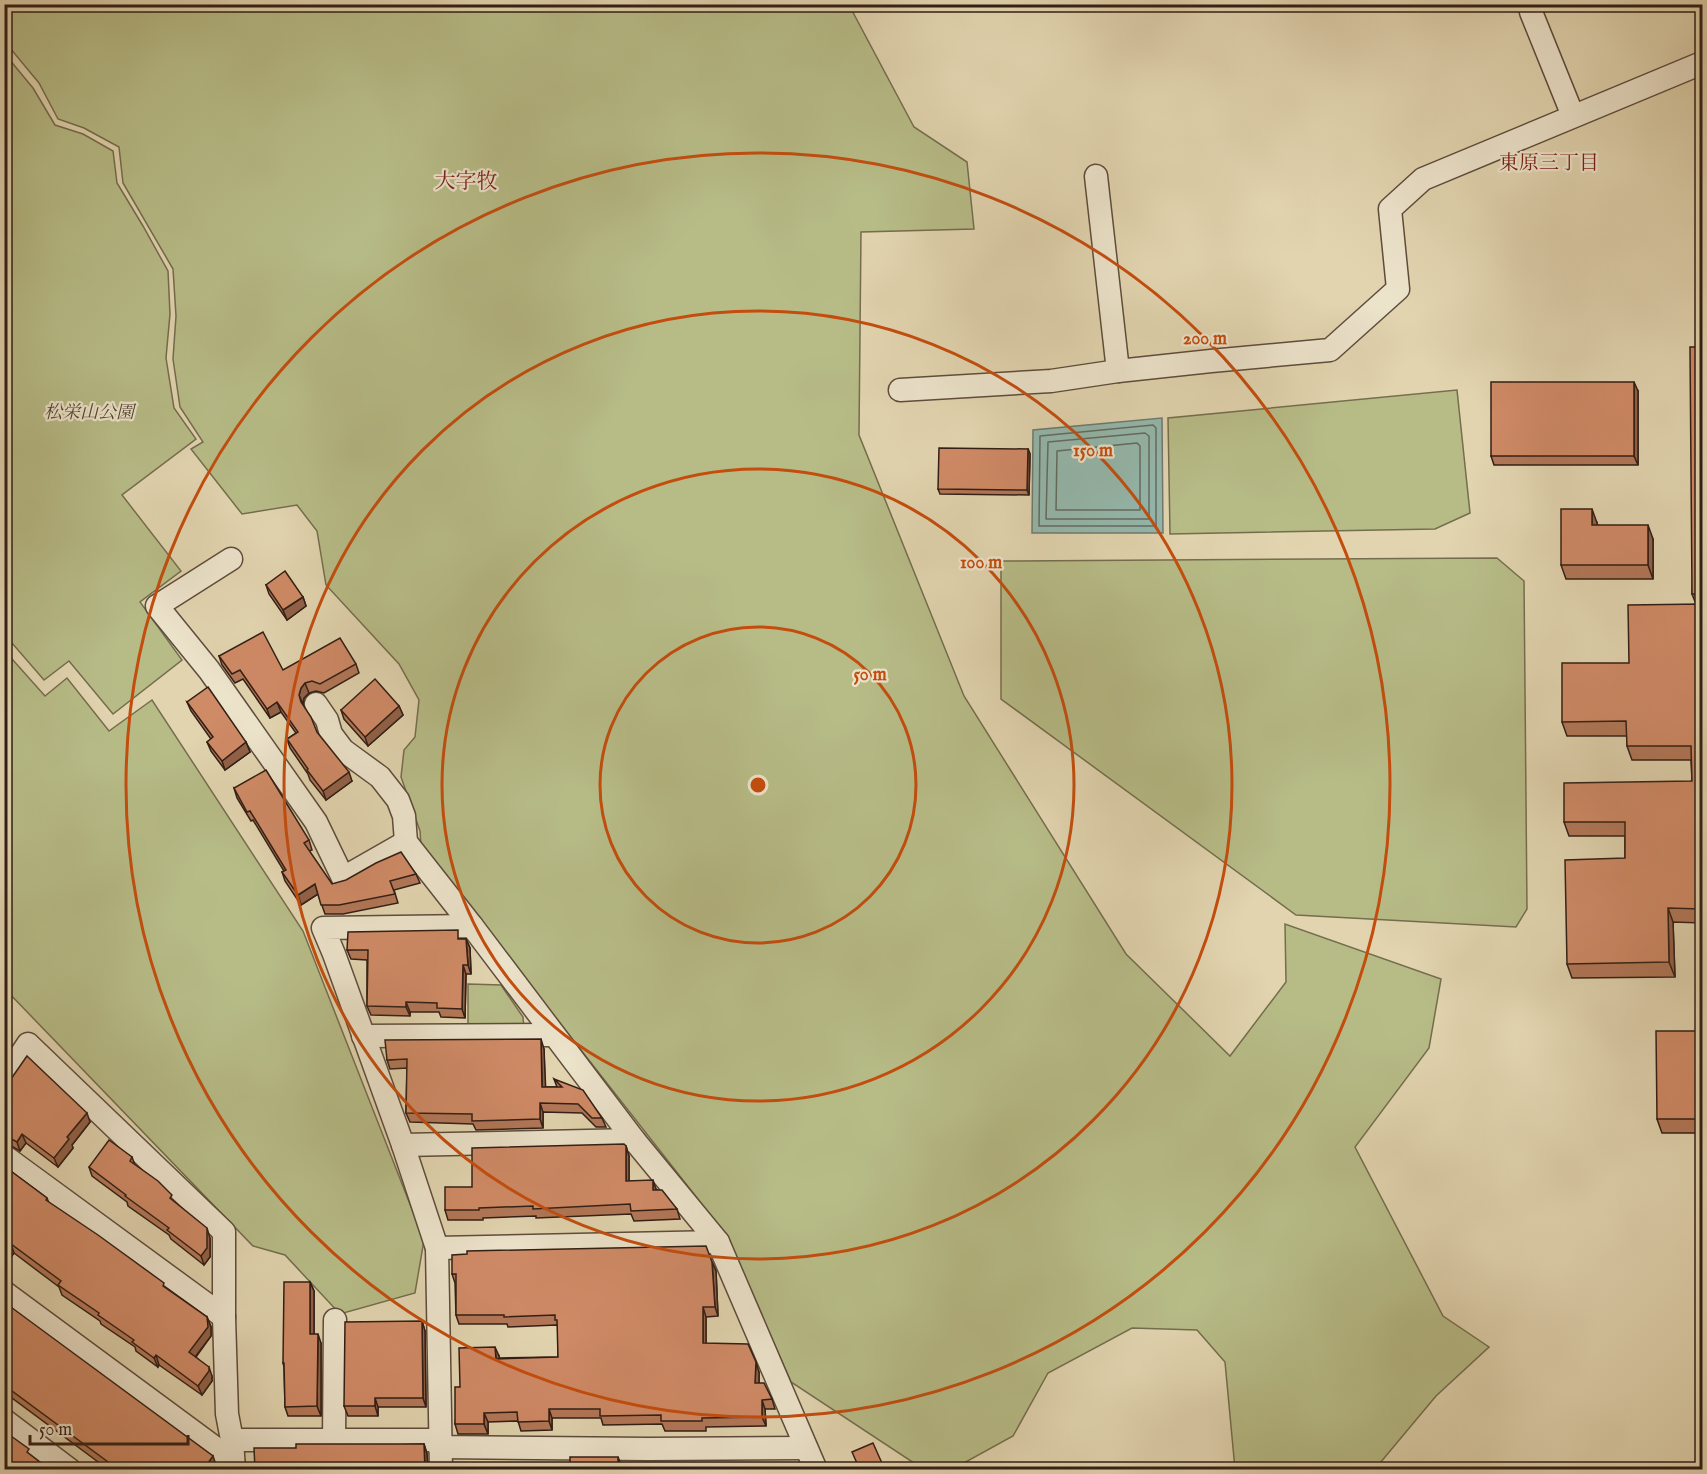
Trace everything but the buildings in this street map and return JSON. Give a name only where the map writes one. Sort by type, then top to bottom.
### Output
[{"type":"street","points":[[1532,4],[1531,12],[1573,116]]},
{"type":"street","points":[[900,390],[1051,381],[1118,371],[1330,350],[1398,290],[1390,208],[1423,179],[1702,63]]},
{"type":"street","points":[[1096,176],[1118,371]]},
{"type":"street","points":[[231,559],[157,606],[209,670],[316,822],[343,878],[406,842]]},
{"type":"street","points":[[316,704],[327,720],[331,734],[343,750],[380,777],[398,800],[404,816],[406,842],[634,1140],[718,1242],[816,1470]]},
{"type":"street","points":[[441,1470],[437,1248],[403,1145],[334,954],[322,928],[472,926]]},
{"type":"street","points":[[363,1036],[554,1035]]},
{"type":"street","points":[[4,1080],[28,1044],[224,1232],[226,1414],[233,1457]]},
{"type":"street","points":[[403,1145],[634,1140]]},
{"type":"street","points":[[4,1156],[224,1317]]},
{"type":"street","points":[[437,1248],[718,1242]]},
{"type":"street","points":[[4,1292],[233,1457],[334,1440],[434,1440],[440,1447],[647,1459],[806,1448]]},
{"type":"street","points":[[334,1440],[335,1320]]},
{"type":"street","points":[[4,1420],[70,1470]]},
{"type":"green space","points":[[4,5],[849,5],[914,127],[967,162],[974,229],[861,232],[859,435],[964,696],[1126,954],[1230,1056],[1286,982],[1285,924],[1441,979],[1429,1048],[1355,1147],[1443,1316],[1489,1347],[1436,1396],[1375,1469],[1235,1469],[1225,1362],[1197,1330],[1132,1328],[1048,1373],[1013,1436],[953,1469],[923,1469],[791,1382],[726,1235],[421,846],[420,831],[401,777],[404,750],[415,737],[419,700],[399,664],[326,585],[317,531],[297,505],[242,514],[191,449],[203,442],[180,407],[173,359],[176,316],[173,269],[123,183],[119,147],[84,128],[58,119],[39,83],[5,42]]},
{"type":"green space","name":"松栄山公園","points":[[4,53],[33,88],[55,125],[83,134],[113,151],[117,183],[168,271],[170,314],[166,358],[174,408],[196,439],[122,495],[181,571],[140,602],[182,660],[113,714],[69,661],[44,680],[5,635]]},
{"type":"green space","points":[[1457,390],[1470,513],[1435,529],[1170,534],[1168,418]]},
{"type":"green space","points":[[1497,558],[1524,581],[1527,909],[1516,927],[1296,915],[1001,699],[1001,561]]},
{"type":"green space","points":[[4,650],[45,696],[67,678],[109,731],[152,700],[303,931],[424,1240],[415,1293],[340,1314],[285,1255],[253,1246],[5,989]]},
{"type":"green space","points":[[468,984],[501,985],[523,1017],[524,1030],[468,1028]]},
{"type":"water","points":[[1162,418],[1163,533],[1032,533],[1033,430]]},
{"type":"district","name":"東原三丁目","points":[[1549,162]]},
{"type":"district","name":"大字牧","points":[[466,181]]}]
